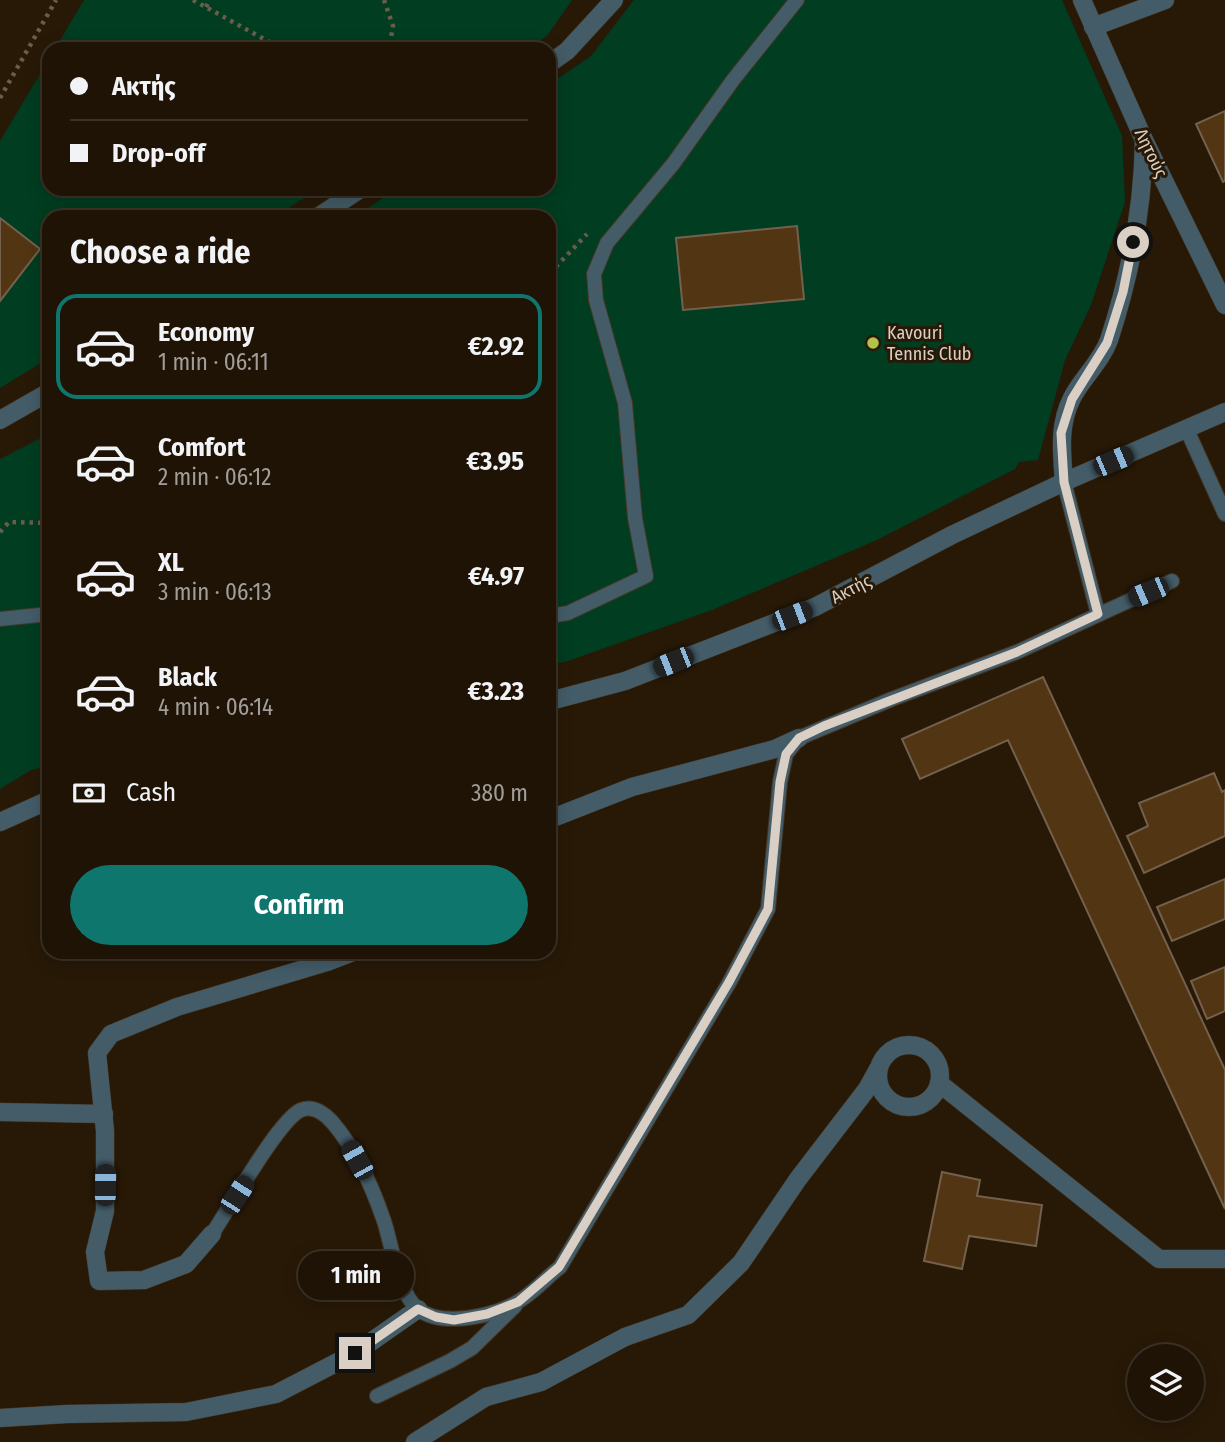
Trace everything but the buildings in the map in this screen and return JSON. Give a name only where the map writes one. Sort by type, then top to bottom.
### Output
[{"type":"street","points":[[556,59],[567,51],[614,0]]},
{"type":"street","name":"Λητούς","points":[[1082,0],[1144,140],[1225,305]]},
{"type":"street","points":[[1093,27],[1165,0]]},
{"type":"street","points":[[1064,482],[1061,433],[1072,399],[1107,343],[1123,292],[1144,181],[1144,140]]},
{"type":"street","points":[[328,210],[349,196]]},
{"type":"street","points":[[0,420],[42,396]]},
{"type":"street","name":"Ακτής","points":[[556,699],[625,681],[815,607],[952,535],[1064,482],[1225,412]]},
{"type":"street","points":[[556,817],[632,787],[775,749],[799,738]]},
{"type":"street","points":[[0,822],[42,803]]},
{"type":"street","points":[[212,1234],[186,1264],[144,1280],[99,1281],[95,1252],[105,1211],[104,1114],[97,1053],[111,1034],[177,1007],[335,959]]},
{"type":"street","points":[[415,1442],[486,1397],[541,1382],[625,1337],[688,1315],[741,1263],[798,1179],[867,1088],[884,1057],[893,1049],[905,1045],[918,1046],[929,1051],[940,1072],[939,1083],[926,1102],[902,1106],[883,1093],[878,1082],[878,1069]]},
{"type":"street","points":[[939,1083],[1159,1259],[1225,1259]]},
{"type":"street","points":[[0,1112],[104,1114]]},
{"type":"street","points":[[0,1418],[186,1412],[276,1394],[355,1353],[418,1309]]},
{"type":"lane","points":[[556,616],[568,613],[646,576],[635,518],[625,403],[596,300],[594,274],[607,243],[673,164],[733,80],[797,0]]},
{"type":"lane","points":[[1186,430],[1225,514]]},
{"type":"lane","points":[[1064,482],[1098,614]]},
{"type":"lane","points":[[377,1396],[472,1348],[518,1302],[559,1267],[729,982],[768,909],[780,782],[786,754],[799,738],[892,699],[1017,652],[1172,581]]},
{"type":"lane","points":[[0,619],[42,615]]},
{"type":"lane","points":[[212,1234],[276,1136],[299,1110],[312,1108],[326,1115],[344,1136],[370,1183],[405,1289],[418,1309],[436,1317],[454,1320],[487,1314],[518,1302]]},
{"type":"path","points":[[0,97],[57,0]]},
{"type":"path","points":[[193,0],[269,42]]},
{"type":"path","points":[[206,7],[211,0]]},
{"type":"path","points":[[384,0],[393,26],[390,42]]},
{"type":"path","points":[[0,532],[9,522],[42,523]]},
{"type":"green space","points":[[84,0],[572,0],[547,36],[538,42],[59,42]]},
{"type":"green space","points":[[634,0],[1062,0],[1122,136],[1125,202],[1091,305],[1065,360],[1038,460],[1019,462],[1015,469],[877,540],[712,610],[556,664],[556,210],[365,210],[386,196],[556,196],[556,80],[591,56]]},
{"type":"green space","points":[[42,71],[42,196],[307,196],[286,210],[42,210],[42,362],[0,388],[0,141]]},
{"type":"green space","points":[[42,438],[42,768],[31,770],[0,789],[0,459]]},
{"type":"place","name":"Kavouri Tennis Club","points":[[873,343]]},
{"type":"route","points":[[355,1353],[418,1309],[436,1317],[454,1320],[487,1314],[518,1302],[559,1267],[729,982],[768,909],[780,782],[786,754],[799,738],[892,699],[1017,652],[1098,614],[1064,482],[1061,433],[1072,399],[1107,343],[1123,292],[1133,242]]}]
